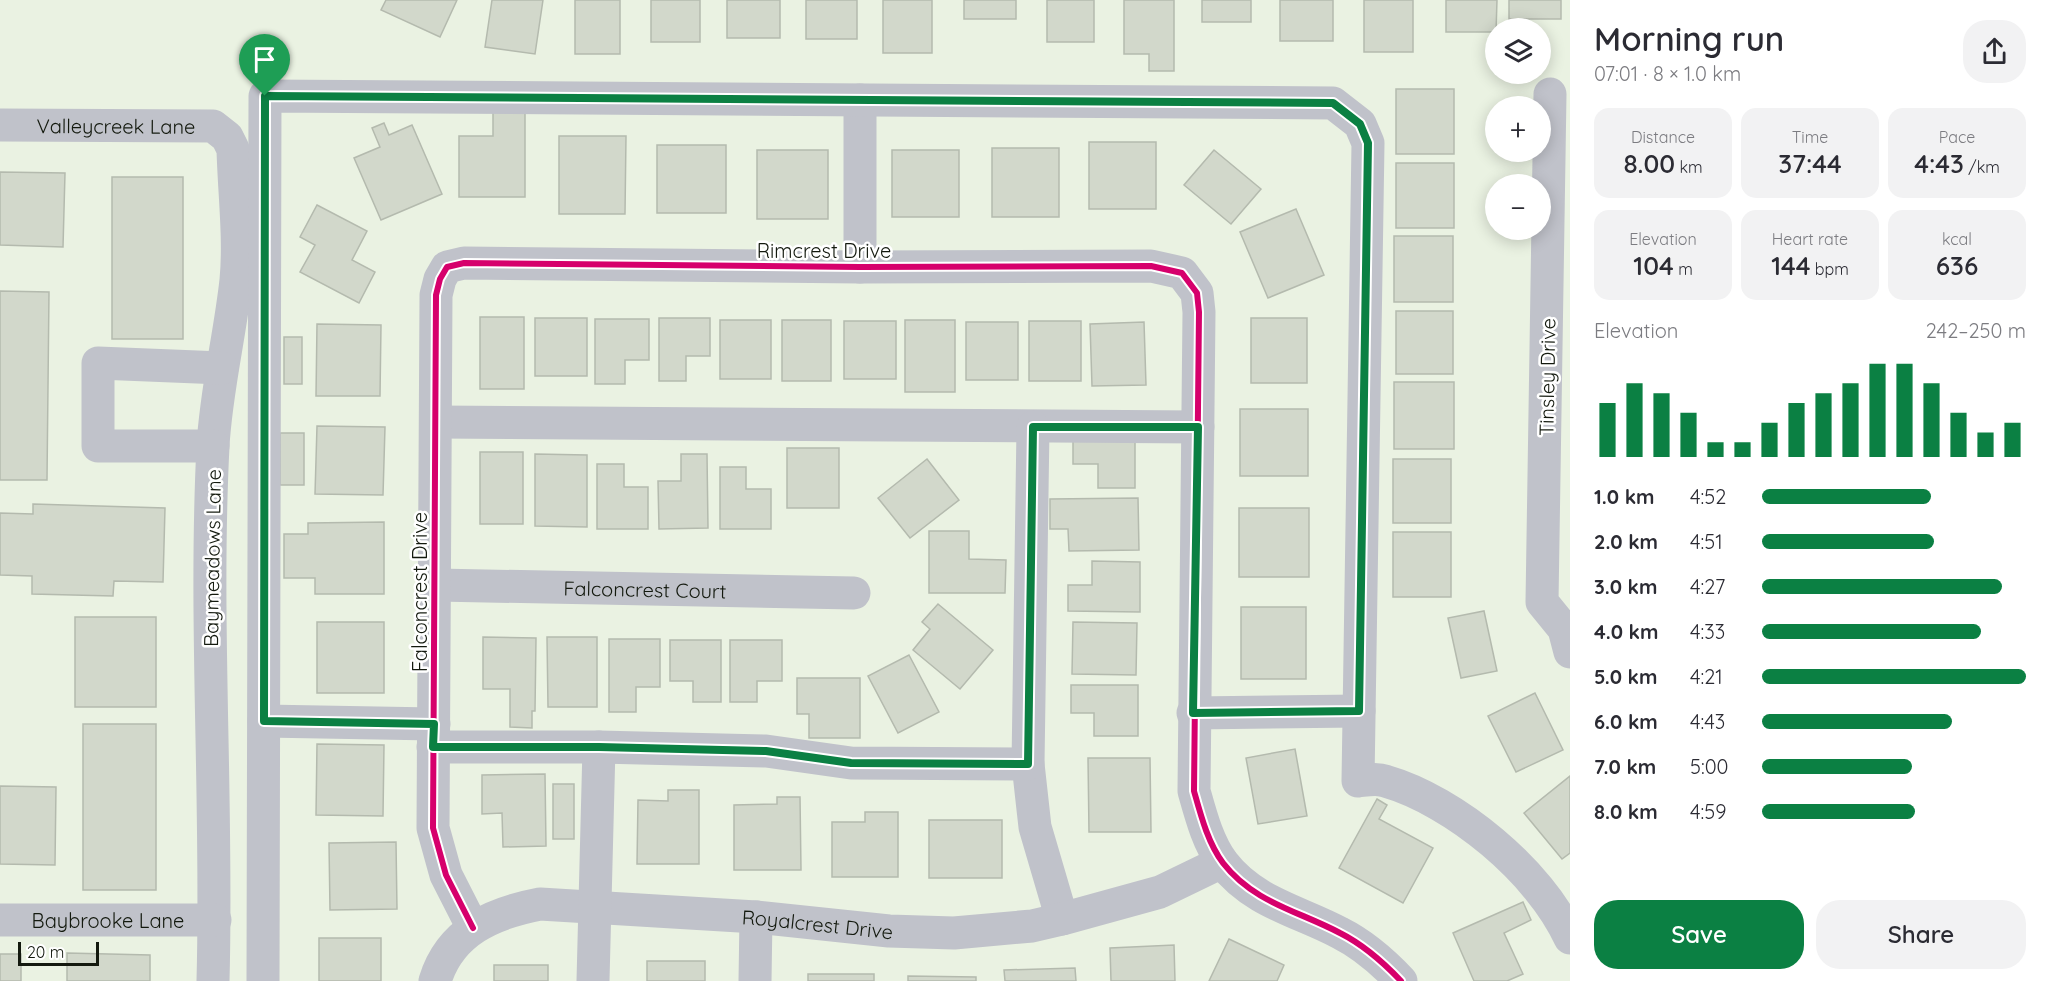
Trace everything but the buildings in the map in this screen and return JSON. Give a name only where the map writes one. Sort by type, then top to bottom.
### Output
[{"type":"street","name":"Tinsley Drive","points":[[1550,94],[1560,240],[1558,382],[1542,602],[1564,629],[1570,652]]},
{"type":"street","points":[[263,981],[265,96],[1333,103],[1360,124],[1368,143],[1358,781],[1383,780],[1423,797],[1477,828],[1526,875],[1564,926],[1570,938]]},
{"type":"street","points":[[860,100],[860,267]]},
{"type":"street","name":"Valleycreek Lane","points":[[0,125],[213,126],[227,137]]},
{"type":"street","name":"Baymeadows Lane","points":[[213,981],[215,920],[210,706],[213,446],[236,277],[233,149],[227,137]]},
{"type":"street","name":"Rimcrest Drive","points":[[464,262],[860,267],[1151,266],[1182,273],[1197,294],[1199,312],[1198,427]]},
{"type":"street","name":"Falconcrest Drive","points":[[464,262],[447,267],[440,279],[436,295],[437,585],[433,828],[446,875],[473,928]]},
{"type":"street","points":[[213,446],[98,446],[98,363],[222,368]]},
{"type":"street","points":[[436,422],[1198,427],[1193,713],[1194,791],[1206,832],[1222,862],[1242,884],[1272,904],[1340,933],[1378,957],[1401,981]]},
{"type":"street","points":[[1033,427],[1028,764],[1035,827],[1062,919]]},
{"type":"street","name":"Falconcrest Court","points":[[437,585],[854,593]]},
{"type":"street","points":[[1193,713],[1359,711]]},
{"type":"street","points":[[264,721],[599,747],[766,751],[851,763],[1028,764]]},
{"type":"street","points":[[593,981],[599,747]]},
{"type":"street","name":"Royalcrest Drive","points":[[435,981],[450,948],[473,928],[508,910],[540,904],[756,917],[889,931],[954,933],[1032,926],[1062,919],[1160,892],[1222,862]]},
{"type":"street","points":[[755,981],[756,917]]},
{"type":"street","name":"Baybrooke Lane","points":[[0,920],[215,920]]},
{"type":"cycle path","points":[[473,928],[446,875],[433,828],[436,295],[440,279],[447,267],[464,263],[860,267],[1151,266],[1182,273],[1197,293],[1199,312],[1194,791],[1206,829],[1223,863],[1249,888],[1278,905],[1349,938],[1373,954],[1401,981]]},
{"type":"route","points":[[265,96],[1333,103],[1360,124],[1368,143],[1359,711],[1193,713],[1198,427],[1033,427],[1028,764],[851,763],[766,751],[599,747],[433,747],[434,724],[264,721],[265,96]]}]
